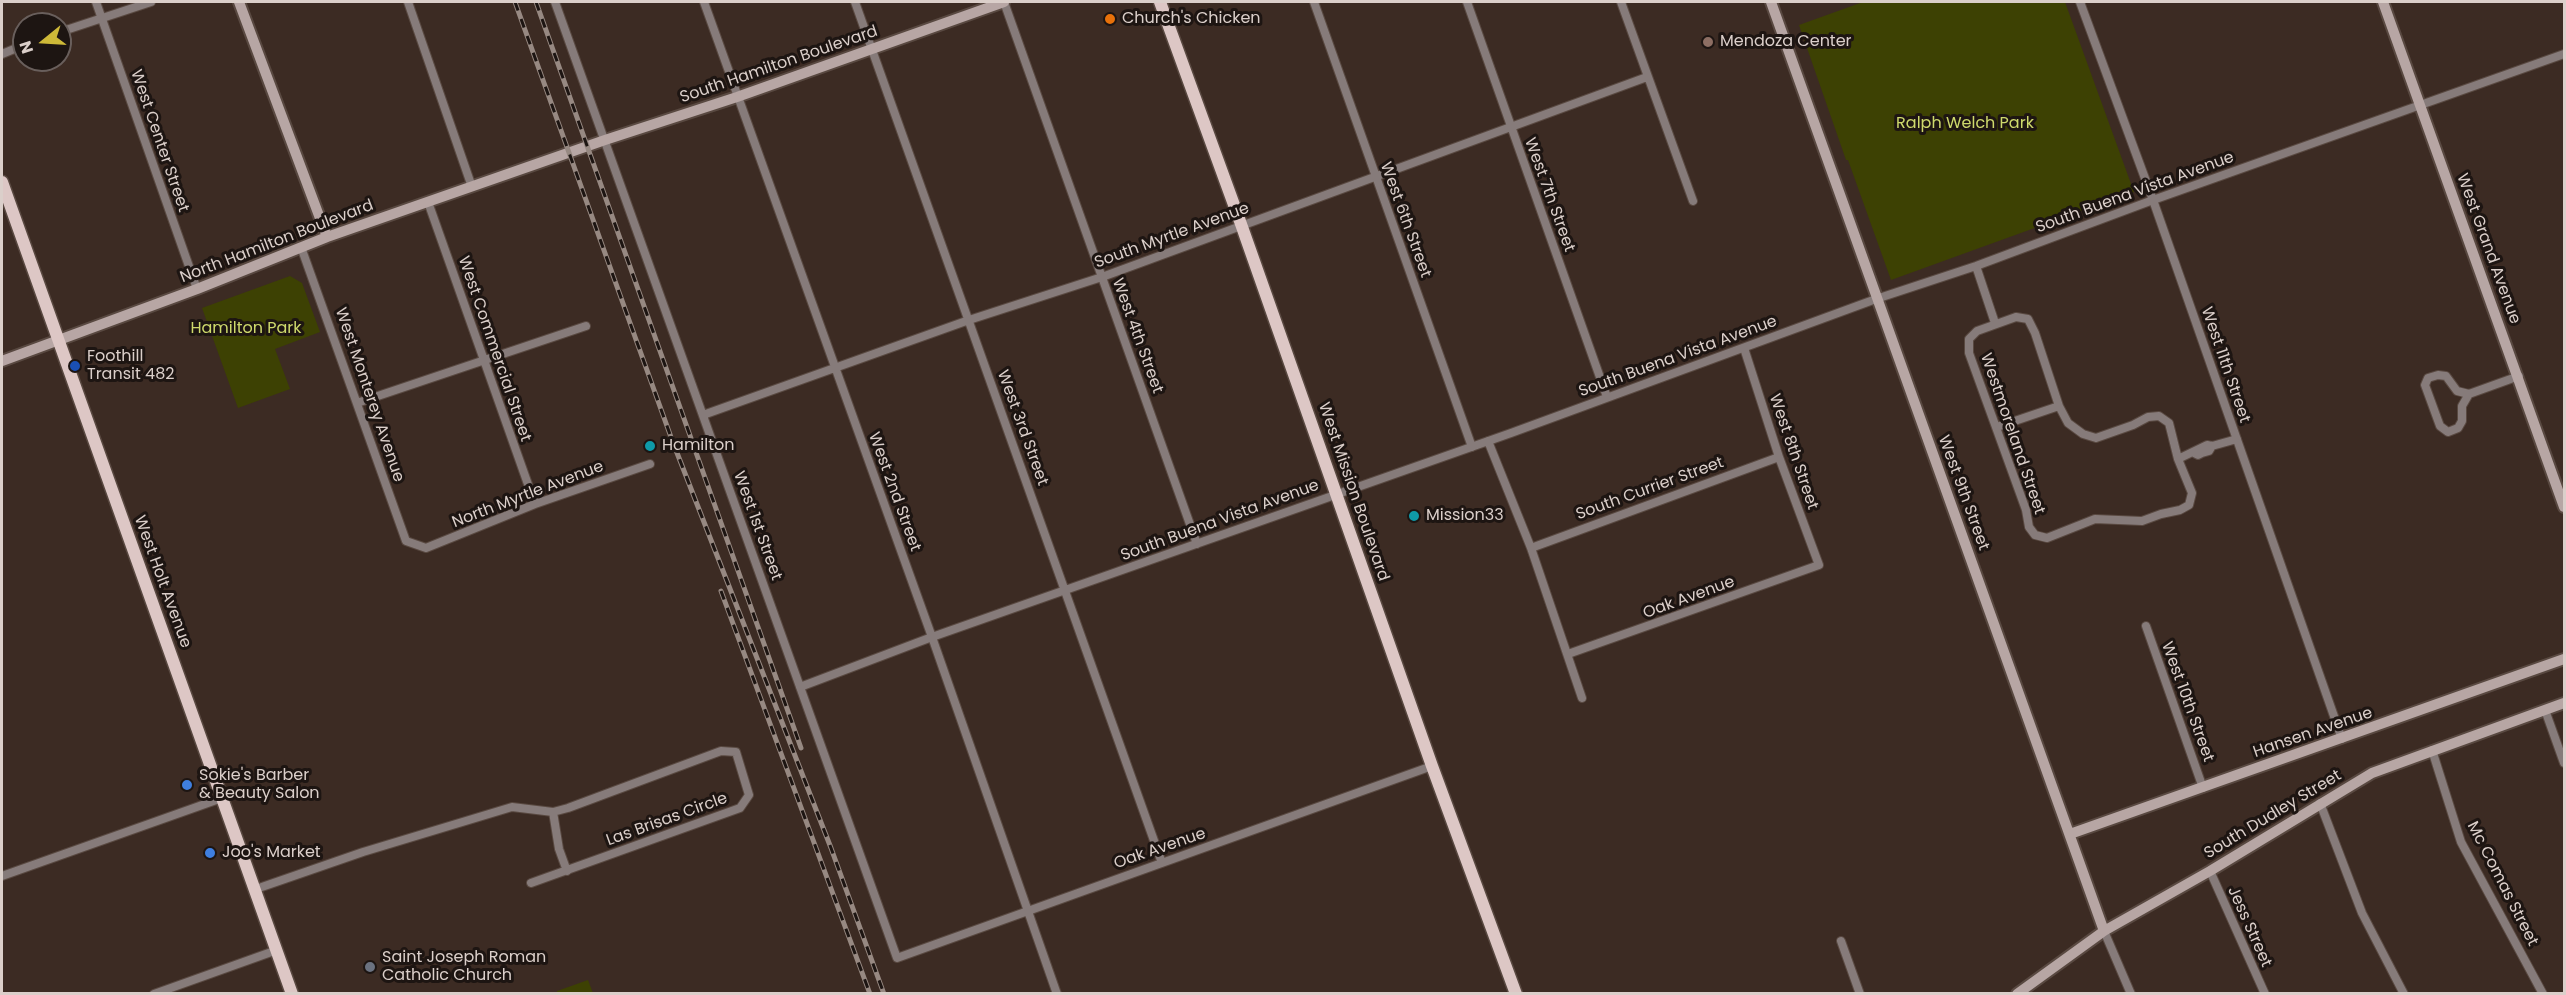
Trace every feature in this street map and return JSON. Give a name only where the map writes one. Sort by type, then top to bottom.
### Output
[{"type":"main road","name":"West Mission Boulevard","points":[[1160,2],[1241,224],[1432,766],[1516,993]]},
{"type":"main road","name":"West Holt Avenue","points":[[2,182],[292,993]]},
{"type":"street","name":"West Center Street","points":[[96,2],[197,289]]},
{"type":"street","points":[[72,28],[151,2]]},
{"type":"street","points":[[239,2],[327,237]]},
{"type":"street","points":[[408,2],[472,187]]},
{"type":"street","name":"West 1st Street","points":[[555,2],[897,958]]},
{"type":"street","name":"West 2nd Street","points":[[704,2],[1057,993]]},
{"type":"street","name":"West 3rd Street","points":[[855,2],[1162,863]]},
{"type":"street","name":"South Hamilton Boulevard","points":[[564,154],[737,97],[1004,2]]},
{"type":"street","name":"West 4th Street","points":[[1004,2],[1197,544]]},
{"type":"street","name":"West 6th Street","points":[[1314,2],[1472,447]]},
{"type":"street","name":"West 7th Street","points":[[1467,2],[1607,397]]},
{"type":"street","points":[[1621,2],[1693,201]]},
{"type":"street","name":"West 9th Street","points":[[1771,2],[2104,931],[2131,993]]},
{"type":"street","name":"West 11th Street","points":[[2080,2],[2153,200],[2342,739]]},
{"type":"street","name":"West Grand Avenue","points":[[2383,2],[2565,507]]},
{"type":"street","name":"South Buena Vista Avenue","points":[[800,687],[932,637],[1066,592],[1876,299],[1976,266],[2153,200],[2565,54]]},
{"type":"street","name":"South Myrtle Avenue","points":[[703,415],[969,320],[1102,277],[1241,224],[1647,77]]},
{"type":"street","name":"North Hamilton Boulevard","points":[[2,361],[197,289],[327,237],[564,154]]},
{"type":"street","name":"West Commercial Street","points":[[428,202],[482,360],[535,504]]},
{"type":"street","name":"West Monterey Avenue","points":[[301,247],[400,531],[406,541],[416,547]]},
{"type":"street","points":[[1976,266],[1995,323],[2016,317],[2028,319],[2036,333],[2059,406],[2068,423],[2083,434],[2096,438],[2133,425],[2148,417],[2159,416],[2169,423],[2178,459],[2207,445],[2212,446],[2237,439]]},
{"type":"street","name":"Westmoreland Street","points":[[1995,323],[1977,331],[1969,339],[1969,353],[2026,510],[2029,527],[2035,535],[2047,538],[2095,519],[2142,521],[2180,510],[2189,505],[2192,493],[2178,459]]},
{"type":"street","points":[[357,403],[586,326]]},
{"type":"street","name":"West 8th Street","points":[[1744,348],[1779,457],[1819,565]]},
{"type":"street","points":[[2469,394],[2462,406],[2462,421],[2458,428],[2448,432],[2440,426],[2425,385],[2428,378],[2438,375],[2446,376],[2457,392],[2469,394],[2519,376]]},
{"type":"street","points":[[1997,427],[2059,406]]},
{"type":"street","points":[[1488,441],[1531,548],[1582,698]]},
{"type":"street","name":"South Currier Street","points":[[1531,548],[1779,457]]},
{"type":"street","name":"North Myrtle Avenue","points":[[416,547],[426,549],[535,504],[650,464]]},
{"type":"street","name":"Oak Avenue","points":[[1568,654],[1819,565]]},
{"type":"street","name":"West 10th Street","points":[[2146,626],[2203,788]]},
{"type":"street","name":"Hansen Avenue","points":[[2070,834],[2565,659]]},
{"type":"street","name":"South Dudley Street","points":[[2017,993],[2104,931],[2210,872],[2372,773],[2565,703]]},
{"type":"street","points":[[2545,710],[2565,763]]},
{"type":"street","name":"Mc Comas Street","points":[[2433,750],[2461,842],[2543,993]]},
{"type":"street","name":"Las Brisas Circle","points":[[255,889],[363,852],[512,807],[553,812],[721,751],[736,752],[750,795],[740,808],[531,883]]},
{"type":"street","name":"Oak Avenue","points":[[897,958],[1432,766]]},
{"type":"street","points":[[2,876],[222,798]]},
{"type":"street","points":[[2320,803],[2362,913],[2404,993]]},
{"type":"street","points":[[553,812],[559,849],[567,871]]},
{"type":"street","name":"Jess Street","points":[[2210,872],[2265,993]]},
{"type":"street","points":[[1841,941],[1860,993]]},
{"type":"street","points":[[154,993],[277,950]]},
{"type":"green space","name":"Ralph Welch Park","points":[[1863,2],[2065,2],[2134,192],[1891,280],[1799,25]]},
{"type":"green space","name":"Hamilton Park","points":[[290,276],[302,283],[320,332],[275,349],[290,389],[238,408],[202,308]]},
{"type":"green space","points":[[588,980],[593,993],[557,993],[557,991]]},
{"type":"railway","points":[[515,2],[672,440],[831,848],[884,994]]},
{"type":"railway","points":[[536,2],[801,748]]},
{"type":"railway","points":[[721,591],[870,994]]},
{"type":"place","name":"Church's Chicken","points":[[1110,19]]},
{"type":"place","name":"Mendoza Center","points":[[1708,42]]},
{"type":"place","name":"Foothill Transit 482","points":[[75,366]]},
{"type":"place","name":"Hamilton","points":[[650,446]]},
{"type":"place","name":"Mission33","points":[[1414,516]]},
{"type":"place","name":"Sokie's Barber & Beauty Salon","points":[[187,785]]},
{"type":"place","name":"Joo's Market","points":[[210,853]]},
{"type":"place","name":"Saint Joseph Roman Catholic Church","points":[[370,967]]}]
